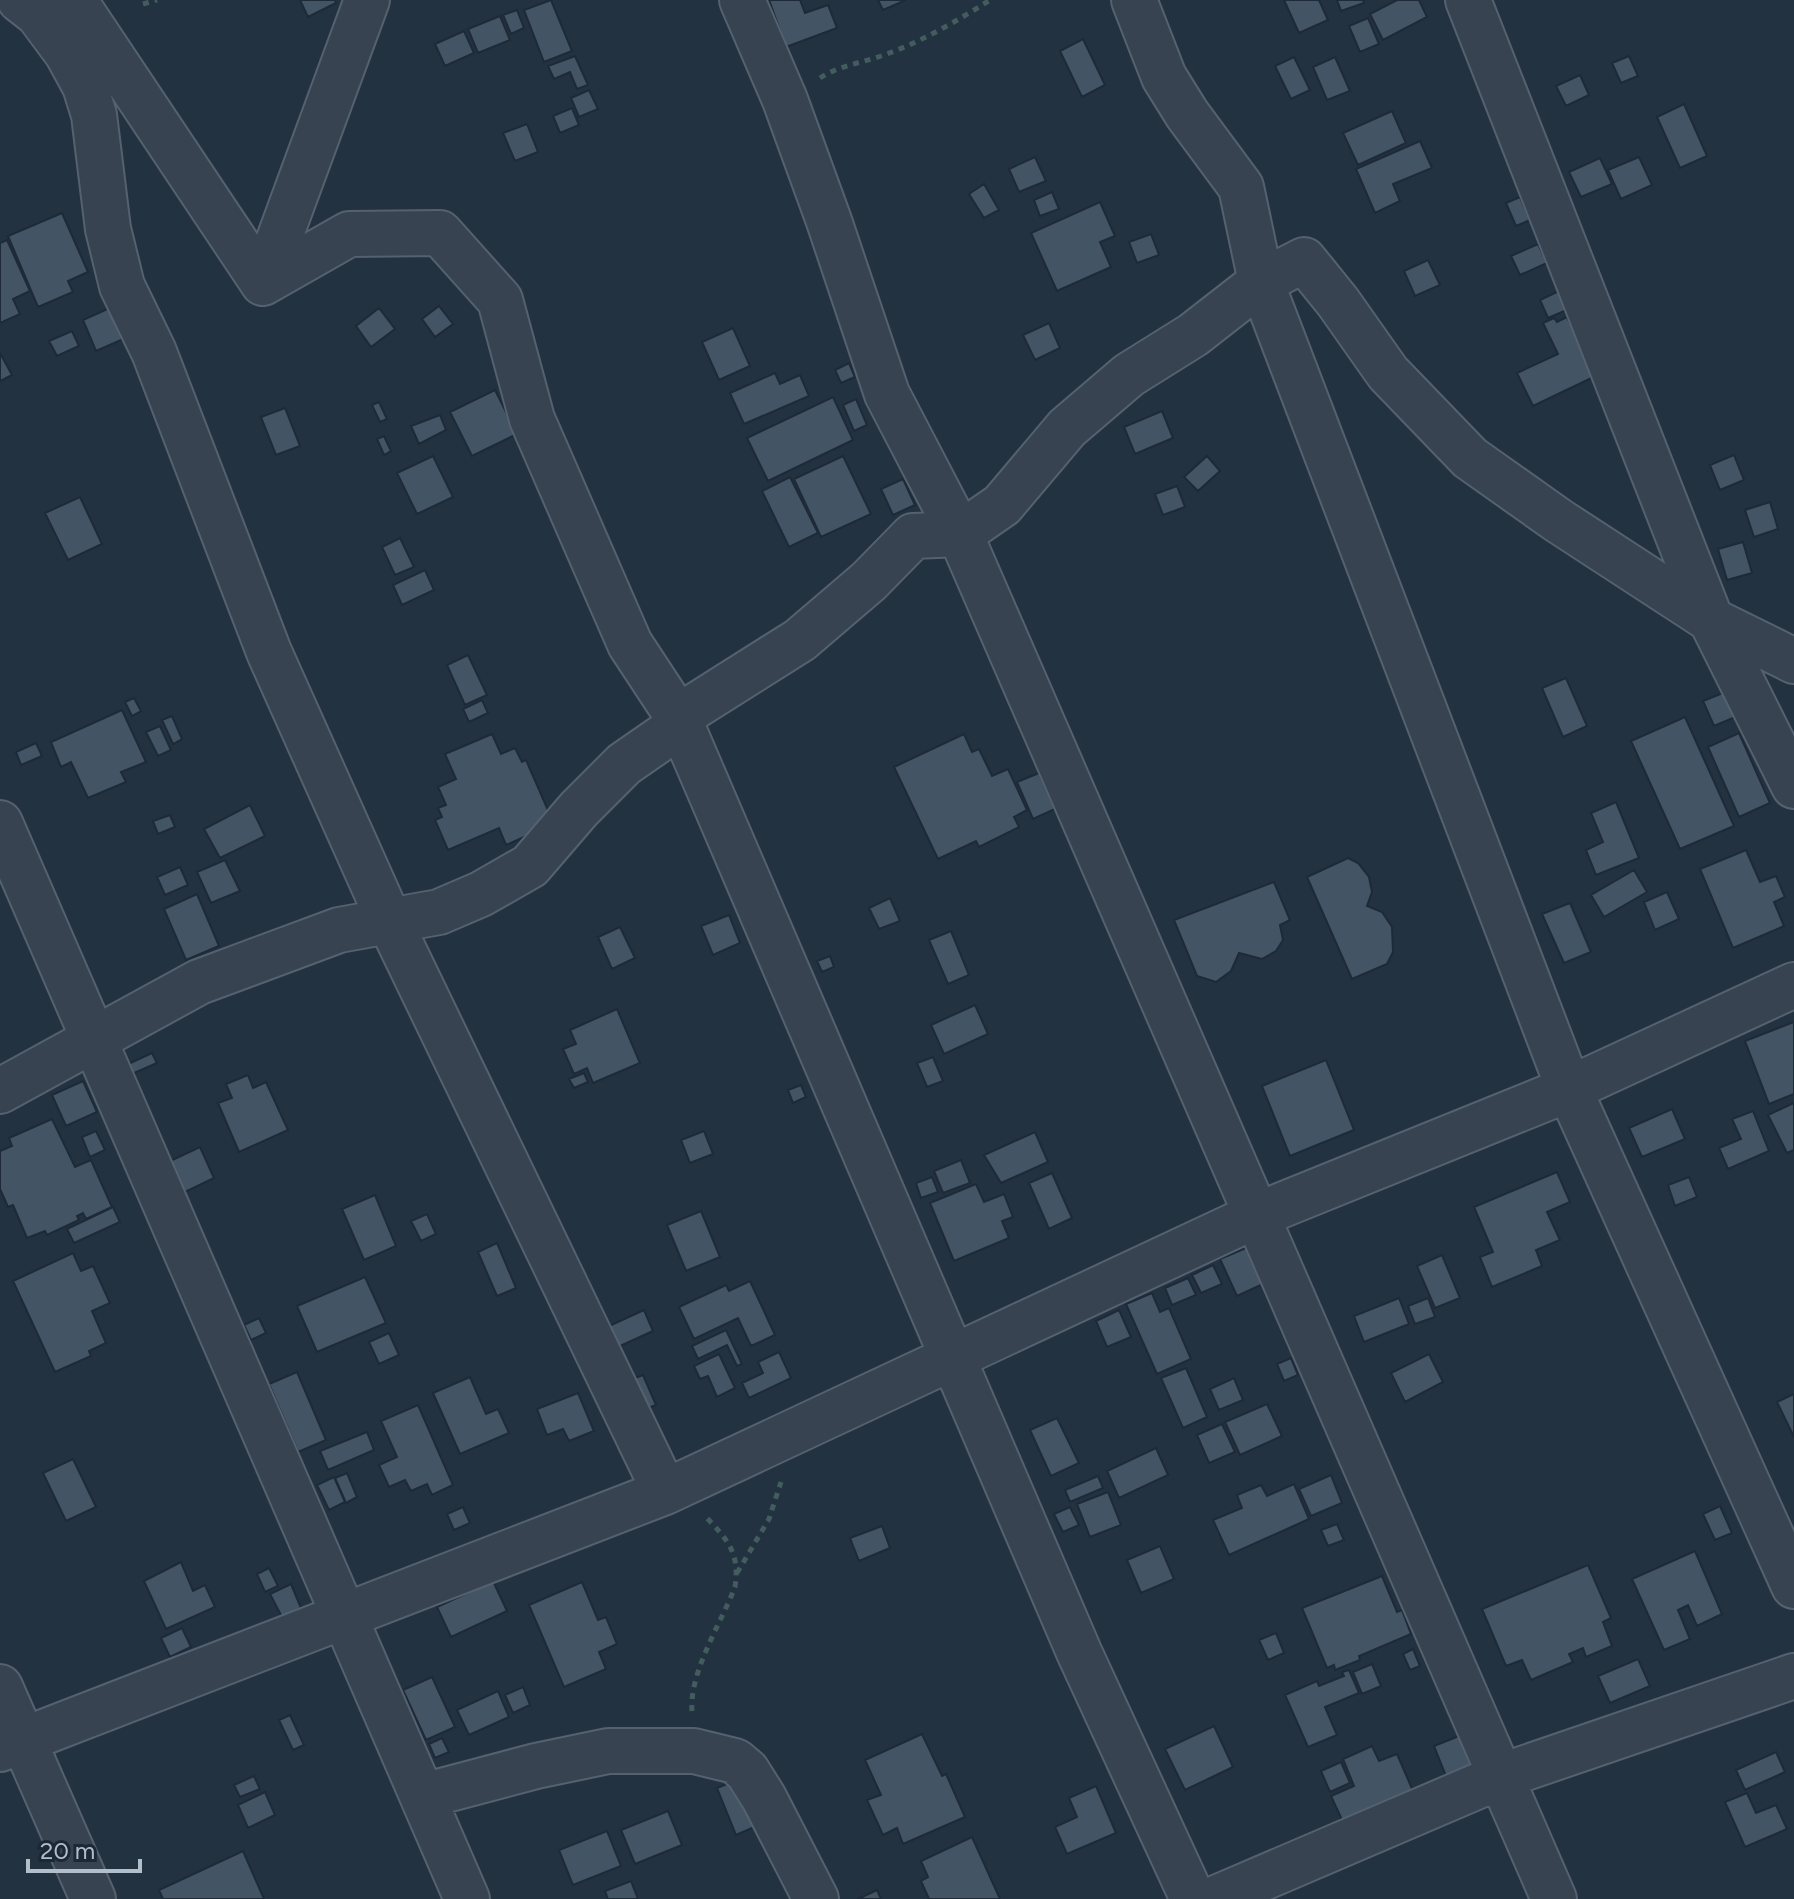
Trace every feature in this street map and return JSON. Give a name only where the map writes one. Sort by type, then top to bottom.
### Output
[{"type":"street","points":[[20,0],[38,14],[67,53],[85,86],[94,115],[108,229],[122,286],[154,352],[269,652],[389,920],[671,1490]]},
{"type":"street","points":[[74,0],[263,283]]},
{"type":"street","points":[[263,283],[367,0]]},
{"type":"street","points":[[742,0],[785,100],[887,394],[960,534],[1554,1899]]},
{"type":"street","points":[[1134,0],[1164,77],[1241,187],[1261,282],[1569,1089],[1794,1586]]},
{"type":"street","points":[[1468,0],[1711,620],[1794,786]]},
{"type":"street","points":[[263,283],[349,234],[440,233],[500,300],[532,419],[630,644],[678,717],[1079,1652],[1193,1899]]},
{"type":"street","points":[[0,1091],[199,982],[339,930],[439,912],[481,894],[530,866],[579,809],[624,764],[676,728],[678,717],[800,640],[869,581],[913,536],[960,534],[1002,505],[1067,428],[1129,375],[1193,335],[1261,282],[1304,260],[1388,373],[1470,458],[1559,521],[1711,620],[1794,661]]},
{"type":"street","points":[[0,823],[467,1899]]},
{"type":"street","points":[[12,1744],[671,1490],[1255,1216],[1569,1089],[1794,985]]},
{"type":"street","points":[[1214,1899],[1499,1777],[1794,1676]]},
{"type":"street","points":[[0,1687],[12,1744],[93,1899]]},
{"type":"street","points":[[423,1796],[536,1766],[608,1751],[694,1751],[735,1761],[747,1771],[816,1899]]},
{"type":"path","points":[[143,4],[157,0]]},
{"type":"path","points":[[785,100],[832,70],[885,55],[930,35],[990,0]]},
{"type":"path","points":[[737,1574],[769,1519],[783,1477]]},
{"type":"path","points":[[671,1490],[727,1538],[736,1560],[735,1587],[691,1703],[694,1751]]},
{"type":"building","points":[[300,0],[335,0],[336,3],[308,17]]},
{"type":"building","points":[[551,0],[572,51],[544,62],[524,10]]},
{"type":"building","points":[[769,0],[800,0],[805,13],[828,5],[837,28],[786,47]]},
{"type":"building","points":[[878,0],[906,0],[883,10]]},
{"type":"building","points":[[1284,0],[1319,0],[1328,20],[1299,33]]},
{"type":"building","points":[[1337,0],[1363,0],[1364,3],[1341,11]]},
{"type":"building","points":[[1397,0],[1419,0],[1427,17],[1383,40],[1370,14]]},
{"type":"building","points":[[517,10],[524,28],[511,34],[503,15]]},
{"type":"building","points":[[500,16],[510,40],[478,53],[468,29]]},
{"type":"building","points":[[1368,18],[1379,44],[1360,52],[1349,26]]},
{"type":"building","points":[[464,31],[474,53],[445,66],[435,44]]},
{"type":"building","points":[[1083,39],[1105,85],[1082,97],[1060,51]]},
{"type":"building","points":[[575,56],[588,85],[577,89],[570,72],[554,79],[548,66]]},
{"type":"building","points":[[1629,56],[1638,76],[1621,83],[1612,63]]},
{"type":"building","points":[[1294,57],[1310,90],[1291,99],[1275,66]]},
{"type":"building","points":[[1335,57],[1350,91],[1327,100],[1313,67]]},
{"type":"building","points":[[1580,75],[1589,95],[1566,106],[1556,86]]},
{"type":"building","points":[[589,90],[598,109],[579,117],[571,98]]},
{"type":"building","points":[[1684,104],[1707,156],[1680,168],[1657,117]]},
{"type":"building","points":[[572,108],[579,125],[560,133],[553,116]]},
{"type":"building","points":[[1392,111],[1406,143],[1358,165],[1343,133]]},
{"type":"building","points":[[527,124],[538,152],[515,161],[503,133]]},
{"type":"building","points":[[1420,141],[1432,168],[1393,184],[1400,201],[1375,213],[1356,169]]},
{"type":"building","points":[[1035,157],[1046,181],[1019,192],[1009,169]]},
{"type":"building","points":[[1639,157],[1652,185],[1621,199],[1608,170]]},
{"type":"building","points":[[1600,158],[1612,184],[1581,197],[1569,172]]},
{"type":"building","points":[[984,184],[999,210],[984,218],[969,194]]},
{"type":"building","points":[[1052,192],[1059,209],[1040,216],[1034,200]]},
{"type":"building","points":[[1520,197],[1530,220],[1516,226],[1506,203]]},
{"type":"building","points":[[1100,202],[1115,236],[1100,242],[1111,267],[1057,291],[1031,233]]},
{"type":"building","points":[[62,213],[88,272],[68,281],[73,292],[38,307],[8,236]]},
{"type":"building","points":[[1151,234],[1159,255],[1137,263],[1129,242]]},
{"type":"building","points":[[7,240],[30,291],[13,299],[20,314],[0,323],[0,243]]},
{"type":"building","points":[[1538,244],[1547,263],[1520,275],[1511,256]]},
{"type":"building","points":[[1428,260],[1440,285],[1415,296],[1404,271]]},
{"type":"building","points":[[1561,290],[1569,309],[1548,318],[1540,300]]},
{"type":"building","points":[[114,306],[128,337],[96,351],[83,320]]},
{"type":"building","points":[[439,306],[453,324],[435,337],[422,319]]},
{"type":"building","points":[[379,308],[395,329],[371,347],[356,326]]},
{"type":"building","points":[[1567,317],[1570,323],[1577,320],[1602,373],[1533,406],[1517,373],[1558,354],[1543,323],[1554,318],[1557,322]]},
{"type":"building","points":[[1049,323],[1060,348],[1035,360],[1023,335]]},
{"type":"building","points":[[733,328],[750,366],[719,380],[702,342]]},
{"type":"building","points":[[72,331],[79,346],[57,356],[49,341]]},
{"type":"building","points":[[0,353],[12,375],[0,381]]},
{"type":"building","points":[[849,363],[855,377],[841,383],[835,370]]},
{"type":"building","points":[[775,373],[780,384],[800,375],[809,396],[744,424],[730,393]]},
{"type":"building","points":[[495,390],[517,434],[472,456],[450,412]]},
{"type":"building","points":[[833,397],[853,440],[768,481],[747,438]]},
{"type":"building","points":[[856,399],[867,425],[854,431],[843,405]]},
{"type":"building","points":[[379,402],[387,419],[380,422],[372,405]]},
{"type":"building","points":[[285,408],[300,446],[276,455],[261,417]]},
{"type":"building","points":[[1162,411],[1173,438],[1135,454],[1124,427]]},
{"type":"building","points":[[440,415],[446,430],[419,444],[411,426]]},
{"type":"building","points":[[384,436],[391,451],[384,455],[377,439]]},
{"type":"building","points":[[1734,455],[1744,480],[1720,490],[1710,465]]},
{"type":"building","points":[[433,456],[453,497],[417,514],[397,473]]},
{"type":"building","points":[[843,456],[871,514],[821,537],[794,479]]},
{"type":"building","points":[[1207,456],[1220,471],[1198,491],[1184,477]]},
{"type":"building","points":[[790,477],[818,533],[789,547],[762,491]]},
{"type":"building","points":[[903,479],[915,505],[893,515],[881,489]]},
{"type":"building","points":[[1177,486],[1185,507],[1163,515],[1155,494]]},
{"type":"building","points":[[80,497],[102,544],[68,560],[45,513]]},
{"type":"building","points":[[1770,502],[1778,529],[1754,537],[1745,510]]},
{"type":"building","points":[[400,538],[414,567],[395,575],[382,547]]},
{"type":"building","points":[[1743,542],[1752,573],[1727,580],[1718,549]]},
{"type":"building","points":[[425,570],[434,590],[402,605],[393,585]]},
{"type":"building","points":[[468,655],[487,695],[465,705],[447,665]]},
{"type":"building","points":[[1566,678],[1587,726],[1563,737],[1542,688]]},
{"type":"building","points":[[1730,690],[1740,715],[1714,726],[1703,701]]},
{"type":"building","points":[[134,698],[141,711],[132,716],[125,702]]},
{"type":"building","points":[[482,700],[488,713],[469,722],[463,709]]},
{"type":"building","points":[[122,710],[146,762],[121,772],[126,782],[88,798],[71,762],[61,767],[51,742]]},
{"type":"building","points":[[172,716],[182,739],[173,744],[162,720]]},
{"type":"building","points":[[1685,717],[1734,826],[1680,849],[1631,741]]},
{"type":"building","points":[[160,726],[171,750],[158,756],[146,732]]},
{"type":"building","points":[[1739,733],[1770,803],[1739,817],[1708,747]]},
{"type":"building","points":[[492,734],[501,754],[515,748],[522,762],[526,760],[554,824],[506,845],[499,828],[448,850],[435,820],[442,817],[438,808],[446,805],[438,787],[456,779],[445,754]]},
{"type":"building","points":[[964,734],[972,752],[979,749],[992,776],[1008,769],[1027,810],[1014,817],[1019,827],[979,847],[976,841],[938,859],[894,767]]},
{"type":"building","points":[[36,743],[42,756],[21,765],[16,752]]},
{"type":"building","points":[[1039,773],[1055,809],[1033,819],[1017,782]]},
{"type":"building","points":[[1616,802],[1639,858],[1596,875],[1586,850],[1603,842],[1591,813]]},
{"type":"building","points":[[250,805],[265,836],[220,858],[204,829]]},
{"type":"building","points":[[170,815],[175,827],[158,834],[153,821]]},
{"type":"building","points":[[1746,850],[1760,882],[1776,876],[1785,897],[1774,902],[1784,926],[1733,948],[1700,869]]},
{"type":"building","points":[[1348,858],[1358,863],[1369,877],[1372,892],[1367,906],[1382,912],[1392,927],[1393,952],[1387,964],[1352,979],[1307,877]]},
{"type":"building","points":[[225,860],[240,891],[211,903],[197,872]]},
{"type":"building","points":[[180,867],[188,885],[165,895],[157,877]]},
{"type":"building","points":[[1634,870],[1647,892],[1604,917],[1591,895]]},
{"type":"building","points":[[1274,882],[1290,920],[1280,925],[1283,940],[1276,951],[1262,959],[1239,953],[1231,971],[1216,982],[1197,976],[1174,920]]},
{"type":"building","points":[[1667,892],[1679,919],[1655,930],[1644,902]]},
{"type":"building","points":[[197,894],[219,946],[186,960],[164,909]]},
{"type":"building","points":[[890,898],[900,921],[879,929],[869,908]]},
{"type":"building","points":[[1570,903],[1591,952],[1564,963],[1542,914]]},
{"type":"building","points":[[729,915],[740,943],[713,955],[701,926]]},
{"type":"building","points":[[620,927],[635,958],[612,969],[598,937]]},
{"type":"building","points":[[951,931],[969,975],[948,984],[929,940]]},
{"type":"building","points":[[830,956],[834,967],[822,972],[817,961]]},
{"type":"building","points":[[975,1005],[988,1034],[944,1054],[931,1025]]},
{"type":"building","points":[[617,1009],[640,1063],[593,1083],[587,1068],[574,1074],[563,1049],[576,1044],[570,1030]]},
{"type":"building","points":[[1794,1022],[1794,1094],[1769,1104],[1745,1041]]},
{"type":"building","points":[[152,1053],[157,1063],[132,1074],[126,1065]]},
{"type":"building","points":[[933,1057],[943,1081],[927,1087],[917,1063]]},
{"type":"building","points":[[1326,1060],[1354,1130],[1290,1156],[1262,1086]]},
{"type":"building","points":[[584,1073],[588,1082],[574,1088],[569,1079]]},
{"type":"building","points":[[248,1075],[253,1088],[266,1082],[288,1130],[239,1152],[218,1103],[232,1098],[226,1084]]},
{"type":"building","points":[[83,1081],[97,1112],[66,1126],[52,1095]]},
{"type":"building","points":[[801,1085],[806,1097],[793,1103],[788,1090]]},
{"type":"building","points":[[1794,1103],[1794,1150],[1787,1153],[1768,1115]]},
{"type":"building","points":[[1672,1109],[1685,1139],[1642,1157],[1629,1128]]},
{"type":"building","points":[[1753,1111],[1769,1151],[1728,1169],[1719,1148],[1741,1139],[1732,1119]]},
{"type":"building","points":[[52,1119],[75,1167],[91,1160],[112,1207],[86,1219],[83,1213],[77,1216],[79,1220],[47,1235],[45,1231],[27,1238],[13,1205],[8,1207],[0,1189],[0,1151],[12,1146],[9,1138]]},
{"type":"building","points":[[96,1131],[105,1150],[90,1157],[82,1137]]},
{"type":"building","points":[[704,1131],[713,1154],[690,1163],[681,1140]]},
{"type":"building","points":[[1035,1132],[1048,1162],[1001,1183],[984,1155]]},
{"type":"building","points":[[200,1147],[214,1178],[183,1193],[168,1162]]},
{"type":"building","points":[[961,1160],[970,1183],[943,1193],[934,1171]]},
{"type":"building","points":[[1557,1172],[1570,1202],[1547,1212],[1560,1240],[1536,1250],[1542,1266],[1492,1287],[1480,1257],[1493,1252],[1474,1207]]},
{"type":"building","points":[[1052,1173],[1072,1218],[1049,1229],[1029,1183]]},
{"type":"building","points":[[932,1177],[938,1192],[921,1198],[916,1183]]},
{"type":"building","points":[[1689,1177],[1697,1197],[1675,1206],[1668,1185]]},
{"type":"building","points":[[976,1184],[984,1202],[1004,1194],[1013,1217],[1002,1221],[1009,1238],[954,1261],[930,1203]]},
{"type":"building","points":[[375,1195],[396,1246],[364,1260],[342,1209]]},
{"type":"building","points":[[113,1207],[120,1222],[74,1243],[67,1229]]},
{"type":"building","points":[[701,1211],[720,1257],[686,1271],[667,1225]]},
{"type":"building","points":[[427,1214],[436,1234],[421,1241],[411,1221]]},
{"type":"building","points":[[497,1243],[516,1288],[497,1296],[478,1252]]},
{"type":"building","points":[[1246,1248],[1263,1284],[1237,1296],[1220,1259]]},
{"type":"building","points":[[73,1253],[81,1271],[93,1266],[110,1303],[92,1311],[106,1343],[89,1351],[91,1356],[55,1372],[13,1281]]},
{"type":"building","points":[[1442,1255],[1460,1298],[1435,1308],[1417,1266]]},
{"type":"building","points":[[1213,1265],[1222,1284],[1201,1293],[1192,1275]]},
{"type":"building","points":[[365,1277],[386,1323],[317,1352],[297,1306]]},
{"type":"building","points":[[1188,1278],[1196,1295],[1172,1305],[1165,1288]]},
{"type":"building","points":[[750,1281],[775,1335],[751,1346],[738,1318],[694,1339],[679,1307],[726,1285],[729,1291]]},
{"type":"building","points":[[1152,1293],[1160,1312],[1169,1308],[1191,1359],[1157,1374],[1126,1304]]},
{"type":"building","points":[[1399,1298],[1409,1324],[1364,1342],[1354,1316]]},
{"type":"building","points":[[1428,1298],[1435,1317],[1415,1324],[1408,1306]]},
{"type":"building","points":[[644,1310],[653,1331],[618,1347],[609,1326]]},
{"type":"building","points":[[1119,1310],[1131,1337],[1107,1347],[1096,1321]]},
{"type":"building","points":[[259,1318],[266,1333],[251,1340],[244,1325]]},
{"type":"building","points":[[726,1330],[742,1364],[737,1366],[727,1345],[698,1359],[692,1346]]},
{"type":"building","points":[[389,1333],[399,1355],[379,1364],[369,1342]]},
{"type":"building","points":[[779,1352],[791,1378],[749,1398],[742,1383],[763,1373],[758,1362]]},
{"type":"building","points":[[719,1354],[735,1388],[717,1397],[708,1376],[700,1379],[694,1366]]},
{"type":"building","points":[[1429,1354],[1443,1382],[1405,1402],[1391,1373]]},
{"type":"building","points":[[1291,1358],[1298,1375],[1284,1381],[1277,1364]]},
{"type":"building","points":[[1186,1368],[1207,1417],[1183,1428],[1161,1378]]},
{"type":"building","points":[[297,1372],[326,1440],[298,1452],[269,1384]]},
{"type":"building","points":[[643,1375],[656,1405],[643,1410],[630,1380]]},
{"type":"building","points":[[470,1377],[486,1414],[498,1409],[509,1433],[460,1454],[433,1393]]},
{"type":"building","points":[[1234,1378],[1243,1400],[1219,1410],[1210,1389]]},
{"type":"building","points":[[578,1393],[594,1431],[569,1441],[563,1429],[547,1435],[537,1409]]},
{"type":"building","points":[[1794,1394],[1794,1437],[1777,1402]]},
{"type":"building","points":[[1267,1404],[1282,1436],[1240,1455],[1225,1422]]},
{"type":"building","points":[[418,1405],[453,1485],[432,1495],[427,1484],[411,1491],[405,1480],[389,1487],[379,1465],[397,1457],[381,1421]]},
{"type":"building","points":[[1057,1418],[1079,1463],[1051,1476],[1030,1430]]},
{"type":"building","points":[[1222,1424],[1235,1452],[1209,1463],[1197,1435]]},
{"type":"building","points":[[367,1432],[374,1450],[328,1470],[320,1451]]},
{"type":"building","points":[[1156,1448],[1168,1475],[1119,1498],[1107,1471]]},
{"type":"building","points":[[73,1459],[96,1507],[66,1521],[43,1473]]},
{"type":"building","points":[[347,1473],[357,1497],[346,1503],[335,1478]]},
{"type":"building","points":[[1331,1475],[1342,1503],[1311,1516],[1299,1489]]},
{"type":"building","points":[[1098,1476],[1103,1488],[1070,1502],[1065,1490]]},
{"type":"building","points":[[334,1477],[345,1502],[329,1510],[317,1485]]},
{"type":"building","points":[[1294,1484],[1309,1519],[1229,1555],[1213,1520],[1242,1508],[1237,1495],[1261,1485],[1267,1496]]},
{"type":"building","points":[[1108,1492],[1121,1525],[1090,1537],[1077,1504]]},
{"type":"building","points":[[1720,1506],[1732,1533],[1715,1540],[1703,1514]]},
{"type":"building","points":[[463,1507],[470,1523],[454,1530],[447,1514]]},
{"type":"building","points":[[1070,1507],[1079,1525],[1063,1532],[1054,1514]]},
{"type":"building","points":[[1337,1524],[1344,1540],[1328,1546],[1321,1530]]},
{"type":"building","points":[[882,1526],[890,1548],[859,1561],[850,1538]]},
{"type":"building","points":[[1160,1546],[1174,1579],[1141,1593],[1127,1560]]},
{"type":"building","points":[[1695,1551],[1722,1614],[1697,1626],[1688,1605],[1678,1610],[1690,1639],[1664,1650],[1632,1579]]},
{"type":"building","points":[[181,1562],[193,1591],[205,1585],[215,1607],[166,1629],[144,1581]]},
{"type":"building","points":[[1588,1565],[1611,1618],[1603,1622],[1612,1646],[1586,1657],[1583,1648],[1569,1654],[1573,1662],[1531,1680],[1522,1660],[1506,1666],[1482,1609]]},
{"type":"building","points":[[269,1568],[278,1586],[265,1592],[257,1574]]},
{"type":"building","points":[[1382,1576],[1397,1612],[1402,1610],[1411,1634],[1359,1656],[1360,1660],[1335,1670],[1334,1665],[1327,1668],[1302,1608]]},
{"type":"building","points":[[493,1581],[507,1611],[451,1637],[437,1607]]},
{"type":"building","points":[[582,1582],[598,1620],[606,1617],[617,1644],[599,1652],[606,1669],[564,1687],[529,1605]]},
{"type":"building","points":[[291,1584],[301,1608],[282,1617],[270,1594]]},
{"type":"building","points":[[182,1628],[191,1647],[170,1657],[161,1638]]},
{"type":"building","points":[[1276,1633],[1284,1653],[1268,1660],[1259,1640]]},
{"type":"building","points":[[1413,1649],[1420,1666],[1410,1670],[1403,1654]]},
{"type":"building","points":[[1638,1659],[1650,1686],[1610,1703],[1598,1676]]},
{"type":"building","points":[[1372,1664],[1381,1686],[1362,1694],[1353,1672]]},
{"type":"building","points":[[1349,1670],[1359,1693],[1325,1707],[1337,1735],[1308,1747],[1285,1695],[1317,1681],[1319,1686],[1344,1676],[1342,1672]]},
{"type":"building","points":[[432,1677],[455,1727],[426,1740],[403,1690]]},
{"type":"building","points":[[523,1687],[530,1705],[513,1713],[505,1695]]},
{"type":"building","points":[[498,1691],[509,1717],[469,1735],[457,1710]]},
{"type":"building","points":[[290,1715],[304,1745],[293,1750],[279,1720]]},
{"type":"building","points":[[1214,1726],[1233,1767],[1185,1790],[1165,1749]]},
{"type":"building","points":[[922,1734],[942,1776],[946,1774],[965,1817],[903,1844],[897,1828],[883,1835],[867,1800],[881,1795],[865,1760]]},
{"type":"building","points":[[1459,1736],[1471,1765],[1446,1776],[1434,1746]]},
{"type":"building","points":[[442,1738],[449,1752],[435,1758],[429,1744]]},
{"type":"building","points":[[1372,1746],[1379,1761],[1397,1754],[1413,1791],[1343,1822],[1331,1796],[1354,1786],[1343,1759]]},
{"type":"building","points":[[1776,1752],[1785,1772],[1745,1790],[1736,1770]]},
{"type":"building","points":[[1341,1762],[1350,1783],[1330,1792],[1321,1771]]},
{"type":"building","points":[[254,1776],[260,1789],[240,1797],[234,1785]]},
{"type":"building","points":[[739,1779],[759,1825],[736,1835],[717,1788]]},
{"type":"building","points":[[1096,1786],[1116,1833],[1067,1854],[1055,1827],[1077,1817],[1069,1798]]},
{"type":"building","points":[[265,1792],[275,1815],[248,1828],[238,1805]]},
{"type":"building","points":[[1747,1793],[1756,1813],[1776,1805],[1787,1829],[1745,1847],[1725,1802]]},
{"type":"building","points":[[668,1811],[682,1845],[635,1864],[621,1830]]},
{"type":"building","points":[[607,1831],[621,1866],[573,1885],[559,1850]]},
{"type":"building","points":[[972,1837],[1000,1899],[929,1899],[921,1881],[928,1877],[921,1861]]},
{"type":"building","points":[[243,1851],[264,1899],[163,1899],[159,1890]]},
{"type":"building","points":[[631,1881],[638,1899],[608,1899],[605,1891]]},
{"type":"building","points":[[877,1890],[881,1899],[858,1899]]}]
